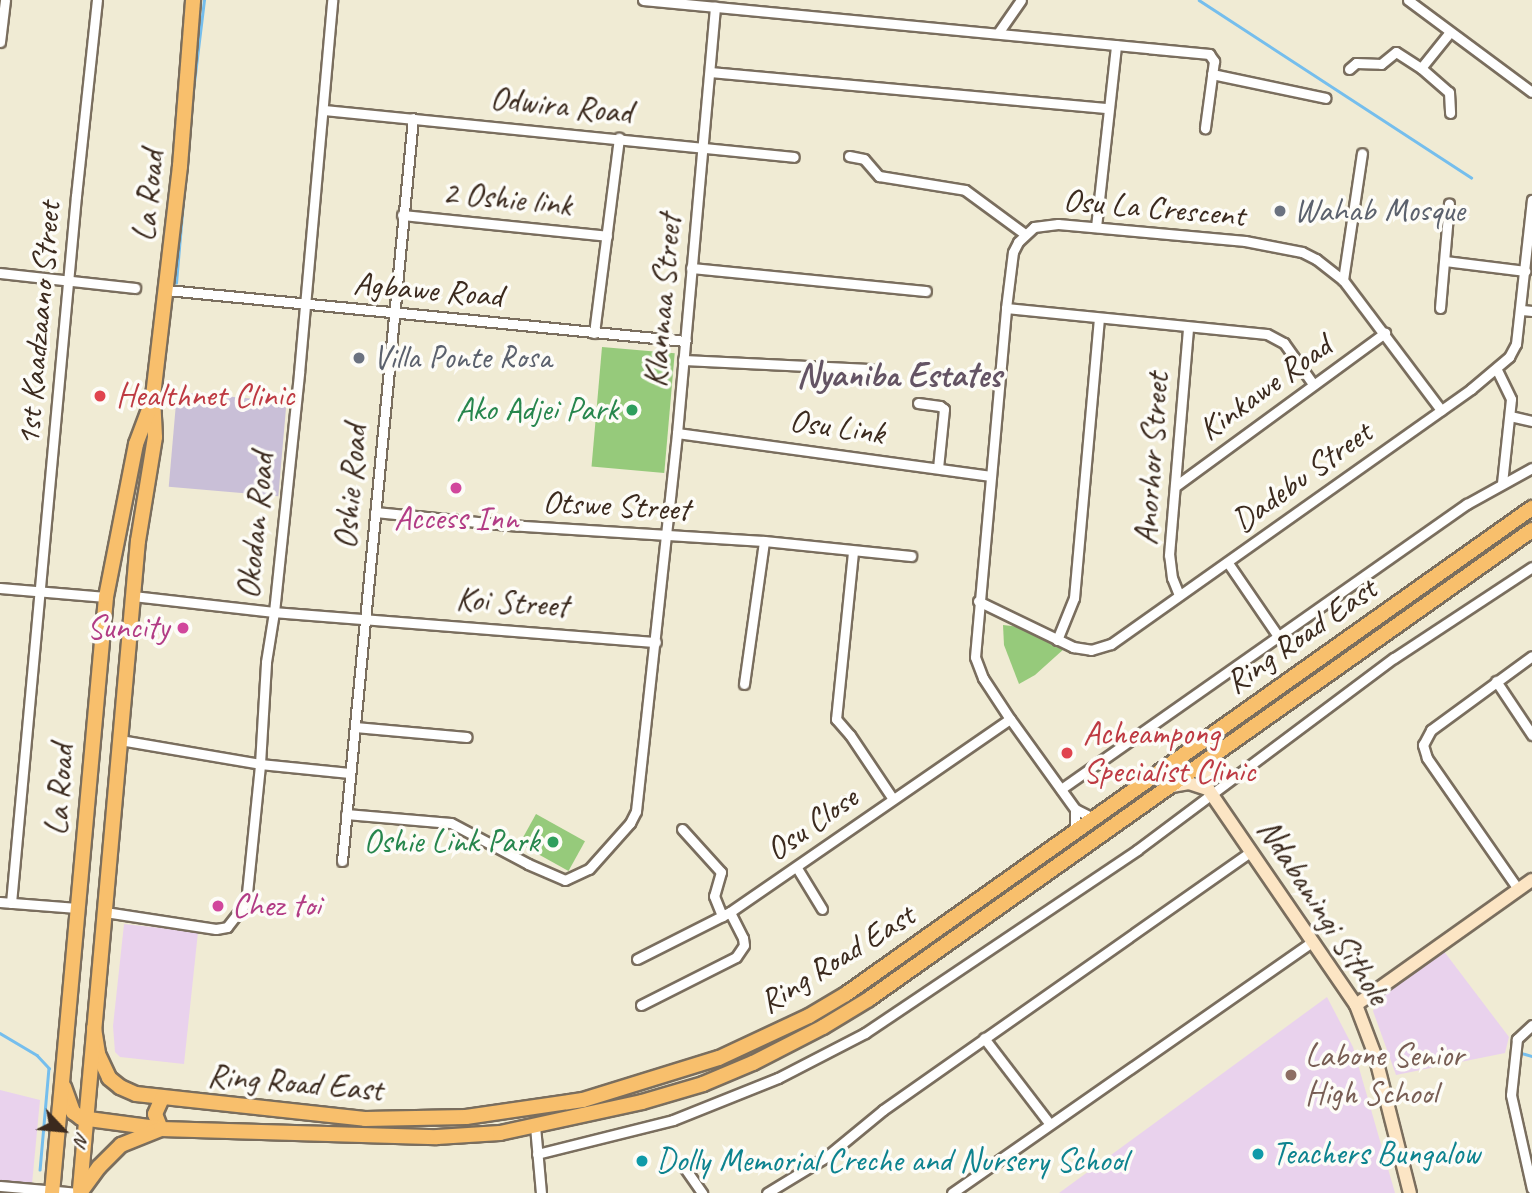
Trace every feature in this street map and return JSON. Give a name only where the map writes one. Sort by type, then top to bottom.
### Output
[{"type":"main road","name":"La Road","points":[[80,1193],[138,541],[155,437],[153,396],[167,290],[193,0]]},
{"type":"main road","name":"La Road","points":[[52,1192],[106,597],[136,444],[153,396]]},
{"type":"main road","name":"Ring Road East","points":[[94,1028],[98,1054],[109,1078],[120,1087],[136,1094],[267,1111],[406,1120],[466,1116],[604,1096],[671,1074],[749,1044],[826,1006],[1532,508]]},
{"type":"main road","name":"Ring Road East","points":[[80,1193],[99,1167],[121,1145],[161,1129],[438,1137],[500,1133],[598,1114],[678,1091],[753,1063],[823,1027],[1172,786],[1532,530]]},
{"type":"main road","points":[[117,538],[138,541]]},
{"type":"main road","points":[[84,842],[111,844]]},
{"type":"main road","points":[[671,1074],[678,1091]]},
{"type":"main road","points":[[62,1079],[73,1112],[87,1119],[161,1129],[155,1114],[162,1098]]},
{"type":"street","points":[[0,42],[5,0]]},
{"type":"street","name":"1st Kaadzaano Street","points":[[11,903],[77,184],[97,0]]},
{"type":"street","name":"Okodan Road","points":[[105,912],[216,929],[227,927],[237,918],[246,902],[260,764],[266,662],[274,612],[324,110],[332,0]]},
{"type":"street","points":[[643,0],[1209,54],[1214,61],[1205,128]]},
{"type":"street","points":[[998,33],[1021,0]]},
{"type":"street","points":[[1408,0],[1532,92]]},
{"type":"street","name":"Klannaa Street","points":[[346,814],[451,823],[558,879],[573,879],[589,869],[630,823],[639,799],[656,642],[715,7]]},
{"type":"street","points":[[1421,68],[1450,32]]},
{"type":"street","points":[[1097,227],[1116,45]]},
{"type":"street","points":[[1349,69],[1356,63],[1381,64],[1396,52],[1421,68],[1449,92],[1450,113]]},
{"type":"street","points":[[710,72],[1108,108]]},
{"type":"street","points":[[1212,74],[1326,97]]},
{"type":"street","name":"Odwira Road","points":[[324,110],[794,157]]},
{"type":"street","name":"Oshie Road","points":[[342,861],[392,313],[413,117]]},
{"type":"street","points":[[594,333],[619,138]]},
{"type":"street","points":[[1343,280],[1362,153]]},
{"type":"street","points":[[849,156],[864,159],[879,176],[965,190],[1025,234]]},
{"type":"street","name":"Dadebu Street","points":[[978,601],[1057,640],[1091,650],[1111,644],[1497,370],[1513,352],[1527,310],[1525,271],[1532,200]]},
{"type":"street","points":[[1440,308],[1449,203]]},
{"type":"street","name":"2 Oshie link","points":[[402,215],[607,236]]},
{"type":"street","name":"Osu La Crescent","points":[[1093,818],[1075,809],[983,678],[975,657],[989,476],[1006,309],[1013,252],[1025,234],[1044,224],[1097,227],[1287,248],[1316,259],[1343,280],[1441,410]]},
{"type":"street","points":[[1446,261],[1525,271]]},
{"type":"street","points":[[691,268],[926,291]]},
{"type":"street","points":[[0,272],[135,288]]},
{"type":"street","name":"Agbawe Road","points":[[167,290],[685,341]]},
{"type":"street","points":[[1006,309],[1259,333],[1275,338],[1294,355],[1313,384]]},
{"type":"street","points":[[1057,640],[1074,598],[1099,318]]},
{"type":"street","name":"Anorhor Street","points":[[1179,595],[1172,578],[1169,555],[1177,485],[1188,327]]},
{"type":"street","name":"Kinkawe Road","points":[[1177,485],[1385,333]]},
{"type":"street","points":[[683,360],[870,369]]},
{"type":"street","points":[[1497,370],[1508,387],[1510,416],[1502,483]]},
{"type":"street","points":[[918,403],[940,406],[944,410],[939,468]]},
{"type":"street","points":[[1510,416],[1532,421]]},
{"type":"street","name":"Osu Link","points":[[677,433],[989,476]]},
{"type":"street","points":[[1061,789],[1502,483],[1532,468]]},
{"type":"street","name":"Otswe Street","points":[[375,512],[508,525],[764,541],[911,556]]},
{"type":"street","points":[[744,684],[764,541]]},
{"type":"street","points":[[853,552],[836,719],[850,735],[893,799]]},
{"type":"street","points":[[1228,563],[1278,636]]},
{"type":"street","points":[[537,1154],[673,1120],[779,1078],[865,1033],[1210,793],[1394,658],[1532,567]]},
{"type":"street","points":[[0,588],[106,597]]},
{"type":"street","name":"Koi Street","points":[[133,596],[274,612],[656,642]]},
{"type":"street","points":[[1518,889],[1423,750],[1425,737],[1431,730],[1532,656]]},
{"type":"street","points":[[1496,681],[1532,735]]},
{"type":"street","name":"Osu Close","points":[[637,959],[726,914],[797,868],[1010,719]]},
{"type":"street","points":[[355,727],[467,737]]},
{"type":"street","points":[[120,740],[260,764],[350,773]]},
{"type":"street","name":"Ndabaningi Sithole","points":[[1206,762],[1210,793],[1356,1005],[1376,1055],[1410,1193]]},
{"type":"street","points":[[1172,786],[1189,783],[1210,793]]},
{"type":"street","points":[[1075,809],[1075,830]]},
{"type":"street","points":[[641,1004],[736,957],[744,945],[743,938],[714,896],[721,872],[682,829]]},
{"type":"street","points":[[767,1193],[826,1157],[883,1110],[1250,852]]},
{"type":"street","points":[[797,868],[822,909]]},
{"type":"street","points":[[1356,1005],[1532,880]]},
{"type":"street","points":[[0,902],[77,908]]},
{"type":"street","points":[[952,1193],[1313,941]]},
{"type":"street","points":[[1532,1025],[1517,1040],[1511,1095],[1532,1189]]},
{"type":"street","points":[[984,1038],[1049,1124]]},
{"type":"street","points":[[535,1126],[541,1193]]},
{"type":"street","points":[[684,1167],[702,1193]]},
{"type":"street","points":[[0,1186],[80,1193]]},
{"type":"shaded area","points":[[177,392],[287,402],[278,496],[169,487]]},
{"type":"shaded area","points":[[124,924],[198,932],[184,1064],[120,1057],[115,1052],[113,1026]]},
{"type":"shaded area","points":[[1443,950],[1509,1037],[1505,1053],[1396,1075],[1373,1011],[1378,1000]]},
{"type":"shaded area","name":"Labone Senior High School","points":[[1327,997],[1353,1047],[1395,1193],[1059,1193]]},
{"type":"shaded area","points":[[0,1090],[40,1100],[32,1184],[0,1181]]},
{"type":"green space","name":"Ako Adjei Park","points":[[602,347],[675,353],[664,473],[592,467]]},
{"type":"green space","points":[[1003,625],[1020,627],[1065,648],[1035,675],[1019,684],[1004,645]]},
{"type":"green space","name":"Oshie Link Park","points":[[536,814],[585,841],[568,871],[520,844]]},
{"type":"waterway","points":[[192,99],[204,0]]},
{"type":"waterway","points":[[1199,0],[1471,177]]},
{"type":"waterway","points":[[176,283],[185,179]]},
{"type":"waterway","points":[[0,1033],[37,1055],[49,1068],[40,1170]]},
{"type":"waterway","points":[[1518,1052],[1532,1056]]},
{"type":"place","name":"Wahab Mosque","points":[[1280,211]]},
{"type":"place","name":"Villa Ponte Rosa","points":[[359,358]]},
{"type":"place","name":"Healthnet Clinic","points":[[100,396]]},
{"type":"place","name":"Ako Adjei Park","points":[[632,410]]},
{"type":"place","name":"Access Inn","points":[[456,488]]},
{"type":"place","name":"Suncity","points":[[183,628]]},
{"type":"place","name":"Acheampong Specialist Clinic","points":[[1067,753]]},
{"type":"place","name":"Oshie Link Park","points":[[553,842]]},
{"type":"place","name":"Chez toi","points":[[218,906]]},
{"type":"place","name":"Labone Senior High School","points":[[1291,1075]]},
{"type":"place","name":"Teachers Bungalow","points":[[1258,1154]]},
{"type":"place","name":"Dolly Memorial Creche and Nursery School","points":[[642,1161]]},
{"type":"district","name":"Nyaniba Estates","points":[[899,375]]}]
